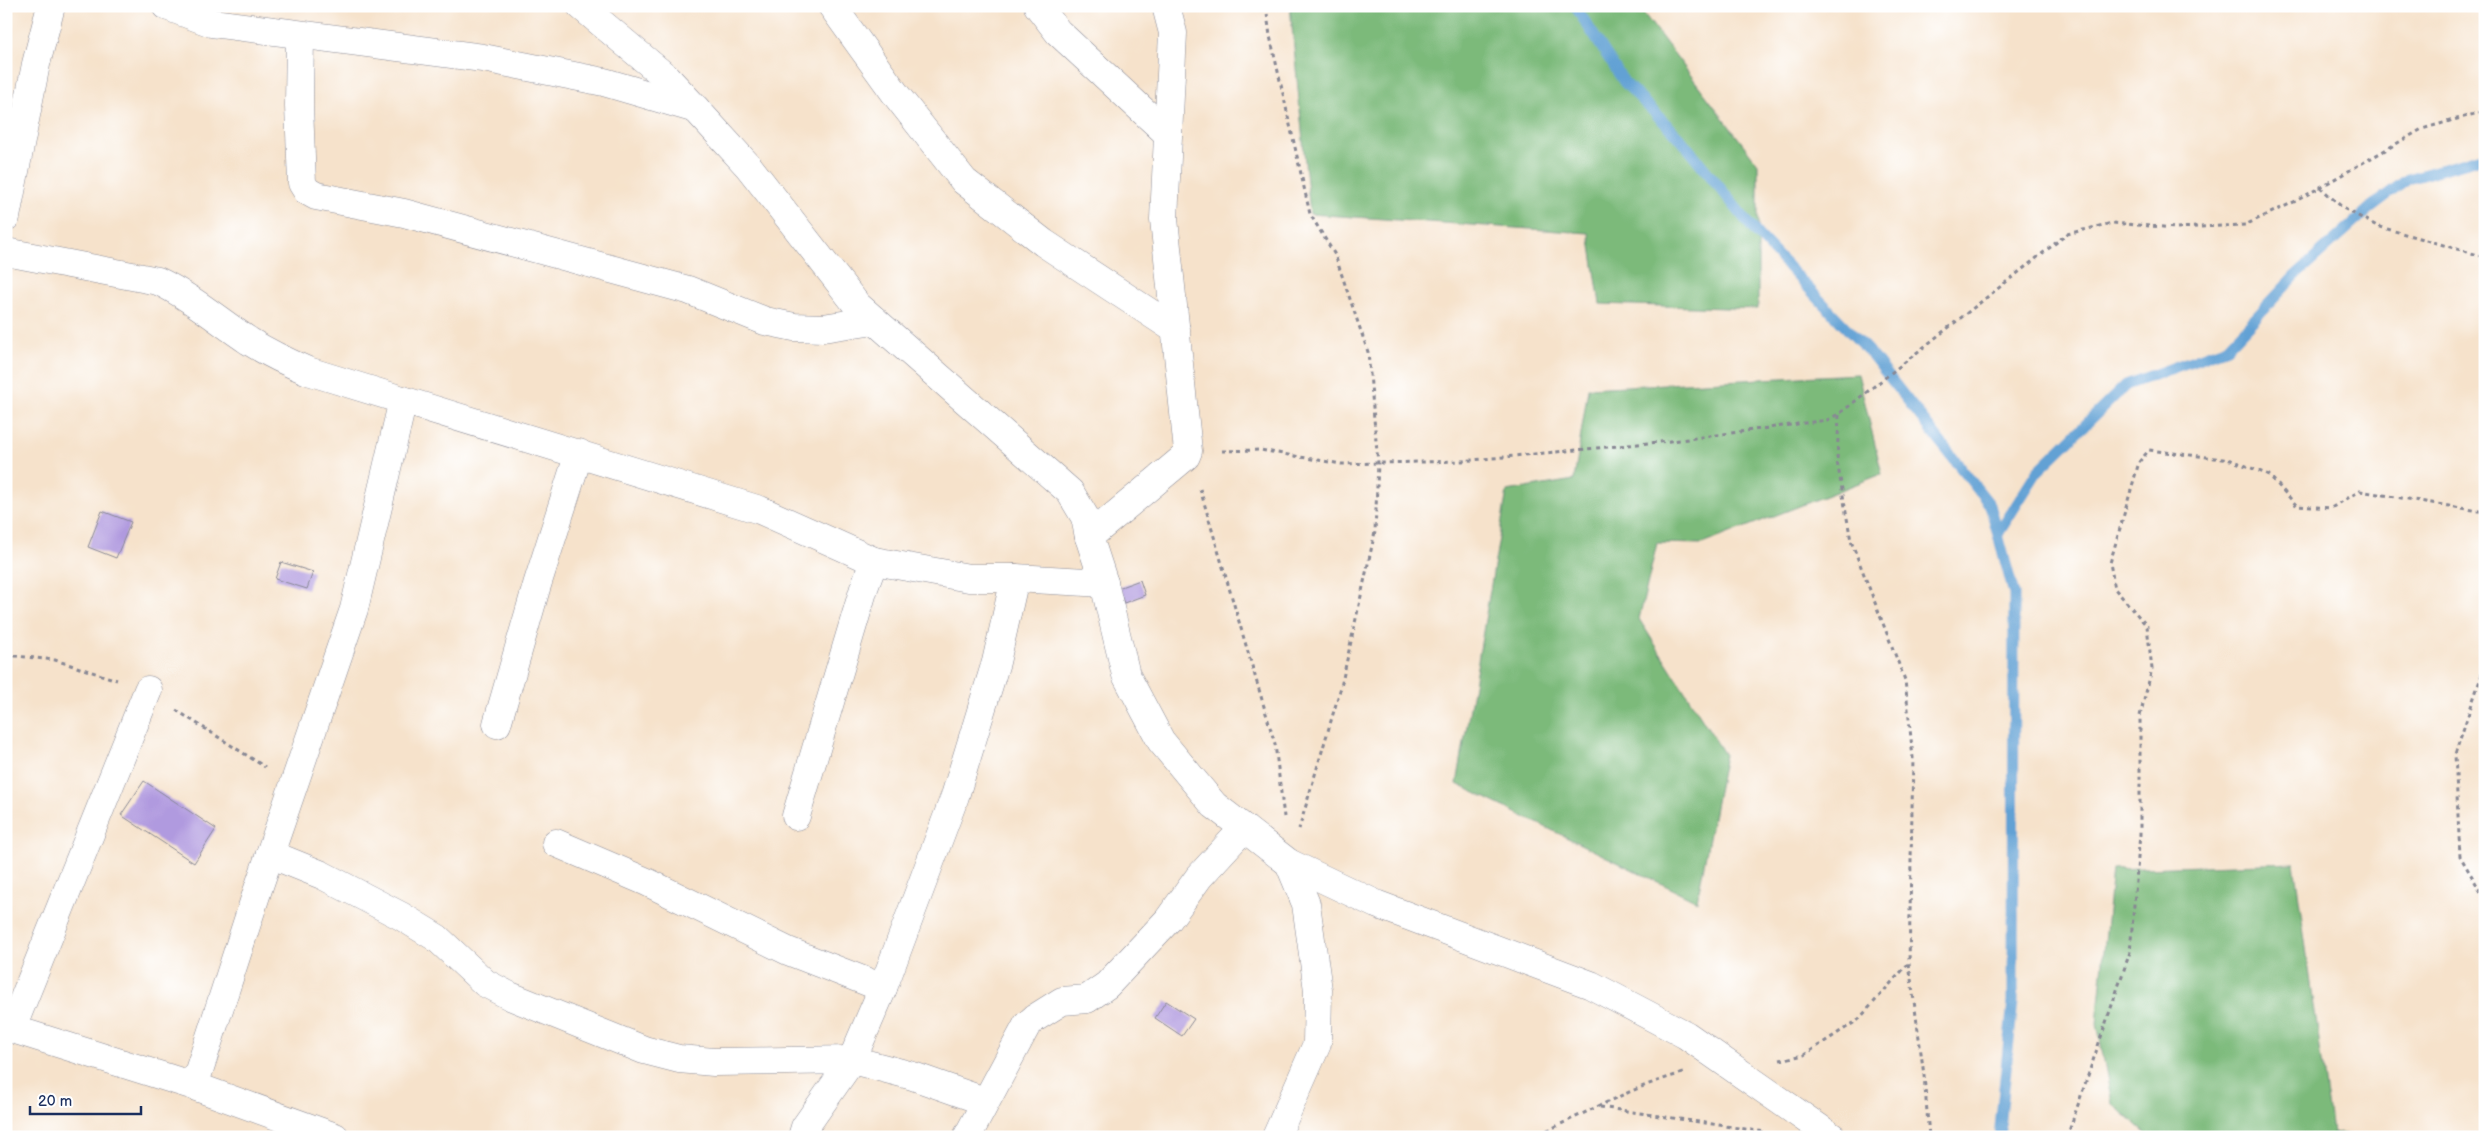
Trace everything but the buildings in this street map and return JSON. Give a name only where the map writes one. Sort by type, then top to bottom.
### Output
[{"type":"street","points":[[6,217],[36,64],[51,6]]},
{"type":"street","points":[[166,6],[212,23],[483,58],[604,82],[696,109]]},
{"type":"street","points":[[580,6],[667,78],[696,109],[749,167],[857,305],[1070,492],[1085,517],[1089,537],[1104,583],[1126,675],[1161,741],[1214,805],[1289,863],[1376,904],[1591,985],[1686,1035],[1832,1137]]},
{"type":"street","points":[[832,6],[897,96],[964,181],[1044,244],[1176,330]]},
{"type":"street","points":[[1038,6],[1058,32],[1168,134]]},
{"type":"street","points":[[1089,537],[1186,456],[1188,451],[1176,330],[1170,294],[1164,219],[1173,33],[1166,6]]},
{"type":"street","points":[[300,35],[299,106],[302,183],[307,191],[316,196],[404,213],[688,290],[765,321],[794,327],[823,328],[874,320]]},
{"type":"street","points":[[6,252],[158,281],[174,289],[277,358],[308,371],[760,510],[874,562],[969,578],[1015,578],[1104,583]]},
{"type":"street","points":[[194,1086],[270,854],[354,609],[403,400]]},
{"type":"street","points":[[497,724],[537,585],[579,453]]},
{"type":"street","points":[[796,816],[864,588],[874,562]]},
{"type":"street","points":[[802,1137],[805,1127],[852,1060],[883,988],[955,796],[996,662],[1015,578]]},
{"type":"street","points":[[148,690],[9,1028],[194,1086],[326,1136]]},
{"type":"street","points":[[967,1137],[984,1101],[1027,1025],[1062,1001],[1087,999],[1107,985],[1168,920],[1198,877],[1244,828]]},
{"type":"street","points":[[556,843],[647,882],[788,951],[883,988]]},
{"type":"street","points":[[270,854],[322,875],[402,916],[437,938],[485,983],[510,996],[644,1050],[679,1059],[714,1062],[852,1060],[913,1076],[984,1101]]},
{"type":"street","points":[[1276,1137],[1317,1044],[1318,990],[1306,904],[1289,863]]},
{"type":"path","points":[[1266,6],[1270,36],[1310,214],[1335,255],[1368,352],[1378,463],[1375,532],[1341,687],[1289,863]]},
{"type":"path","points":[[1289,863],[1275,744],[1188,451],[1260,450],[1341,464],[1462,461],[1680,440],[1827,420],[1839,414],[2067,234],[2112,223],[2176,228],[2245,225],[2320,187],[2422,129],[2485,111]]},
{"type":"path","points":[[2320,187],[2343,208],[2377,226],[2485,257]]},
{"type":"path","points":[[1839,414],[1836,461],[1851,541],[1904,680],[1913,758],[1909,964],[1924,1075],[1929,1137]]},
{"type":"path","points":[[2067,1137],[2130,952],[2140,834],[2140,716],[2152,669],[2148,626],[2116,589],[2110,563],[2139,462],[2149,450],[2231,460],[2269,476],[2297,506],[2331,508],[2360,491],[2485,512]]},
{"type":"path","points":[[2485,594],[2483,671],[2455,754],[2460,856],[2485,899]]},
{"type":"path","points":[[1600,1107],[1771,1133]]},
{"type":"green space","points":[[1290,6],[1638,6],[1758,164],[1758,309],[1600,304],[1589,233],[1310,214]]},
{"type":"green space","points":[[1858,374],[1882,474],[1702,544],[1657,543],[1639,619],[1725,755],[1697,901],[1457,784],[1507,491],[1574,480],[1588,388]]},
{"type":"green space","points":[[2294,863],[2332,1132],[2361,1137],[2151,1137],[2112,1103],[2097,1024],[2112,869]]},
{"type":"waterway","points":[[1575,6],[1624,82],[1679,137],[1758,235],[1872,355],[1990,505],[2014,594],[2013,1001],[1999,1137]]},
{"type":"waterway","points":[[1998,534],[2037,472],[2126,385],[2227,348],[2295,276],[2371,207],[2408,179],[2485,157]]}]
